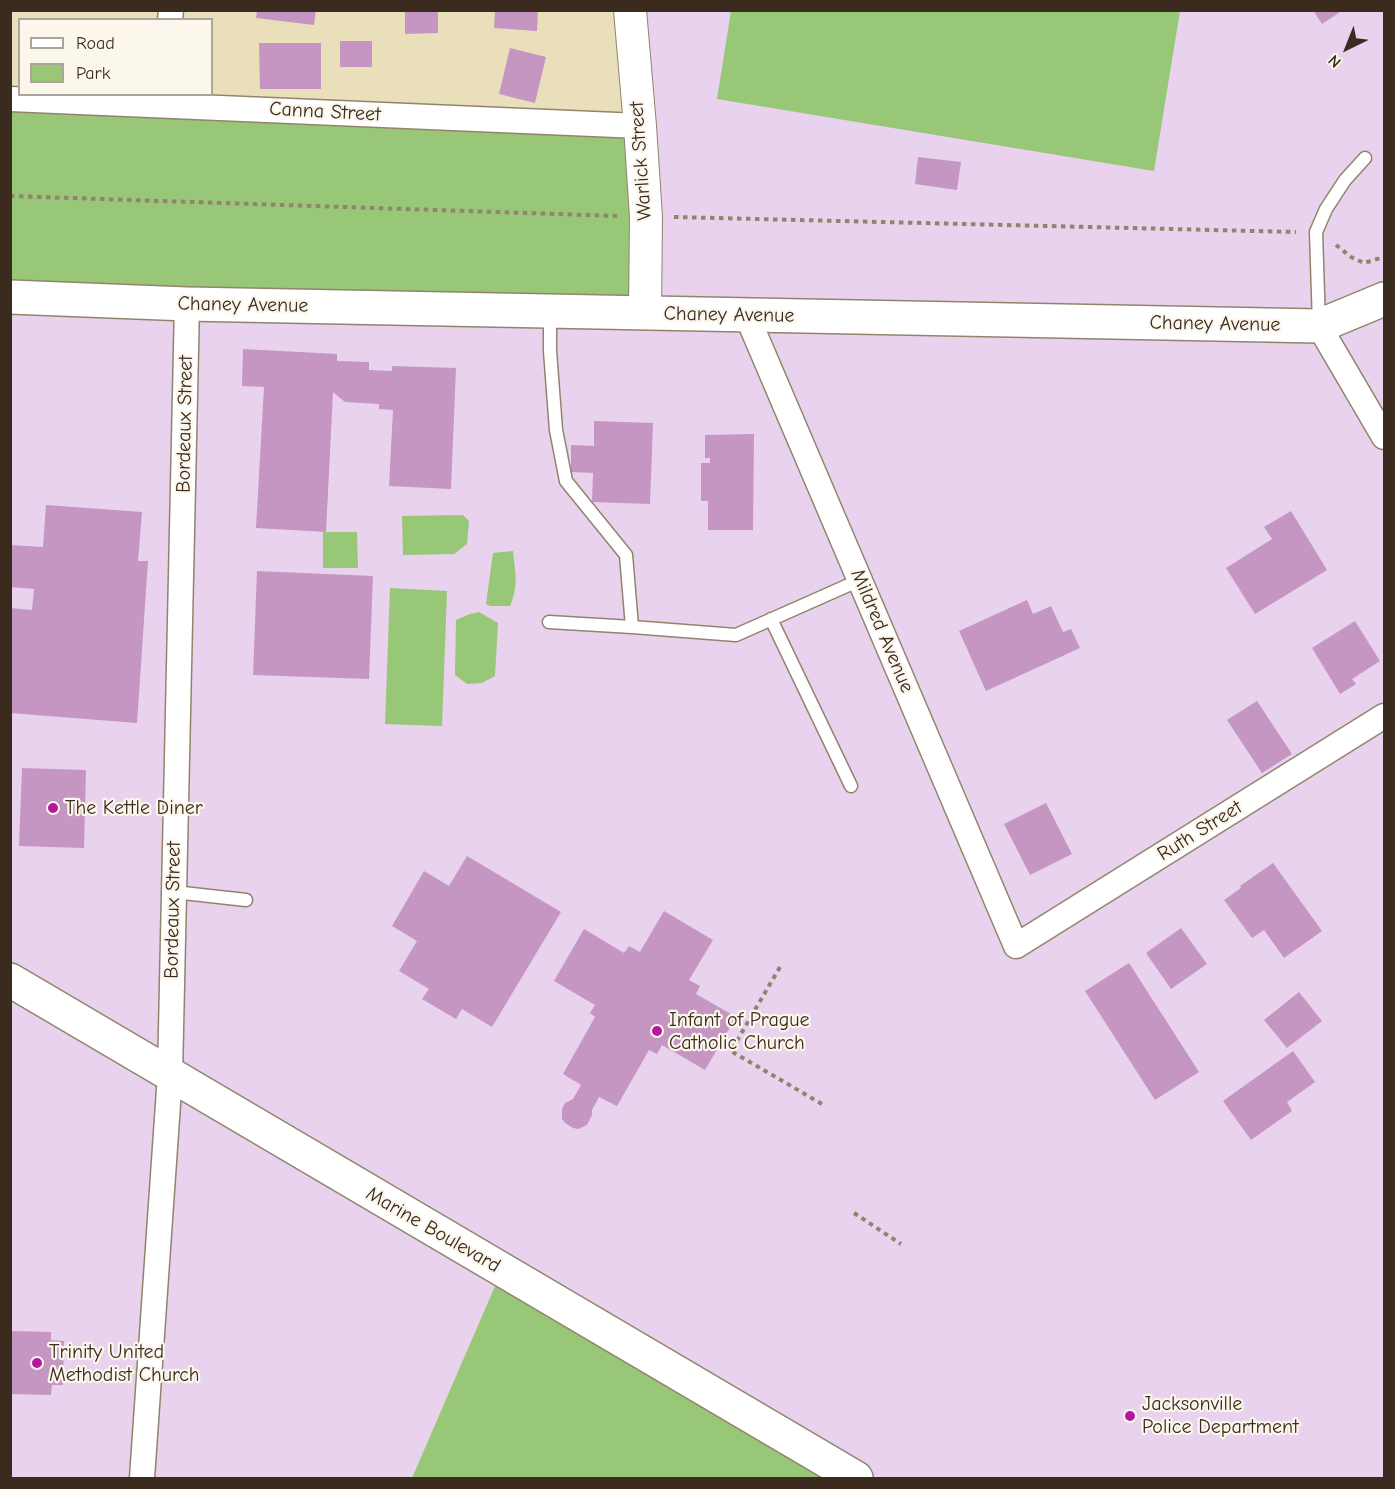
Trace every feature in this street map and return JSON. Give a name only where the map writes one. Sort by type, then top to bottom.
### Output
[{"type":"main road","name":"Chaney Avenue","points":[[10,297],[187,304],[1319,326]]},
{"type":"main road","points":[[1319,326],[1384,299]]},
{"type":"main road","name":"Marine Boulevard","points":[[12,981],[856,1479]]},
{"type":"street","name":"Warlick Street","points":[[630,10],[646,217],[645,313]]},
{"type":"street","name":"Canna Street","points":[[10,99],[165,100],[640,126]]},
{"type":"street","name":"Bordeaux Street","points":[[142,1479],[170,1075],[187,304]]},
{"type":"street","name":"Mildred Avenue","points":[[747,315],[1016,946]]},
{"type":"street","points":[[1319,326],[1384,437]]},
{"type":"street","name":"Ruth Street","points":[[1016,946],[1384,716]]},
{"type":"lane","points":[[1319,326],[1316,232],[1326,209],[1345,180],[1365,158]]},
{"type":"lane","points":[[550,311],[550,351],[556,430],[566,481],[626,555],[632,627]]},
{"type":"lane","points":[[549,622],[736,634],[860,580]]},
{"type":"lane","points":[[771,619],[851,786]]},
{"type":"lane","points":[[174,892],[246,900]]},
{"type":"path","points":[[1316,232],[1328,238],[1351,257],[1364,262],[1384,257]]},
{"type":"path","points":[[780,967],[731,1051],[822,1104]]},
{"type":"path","points":[[854,1213],[901,1244]]},
{"type":"shaded area","points":[[630,11],[1384,11],[1384,1478],[856,1478],[502,1270],[412,1478],[11,1478],[11,297],[645,313]]},
{"type":"green space","points":[[731,11],[1180,11],[1154,171],[717,99]]},
{"type":"green space","points":[[11,99],[640,126],[645,313],[11,297]]},
{"type":"green space","points":[[463,515],[469,521],[467,544],[454,554],[403,555],[402,516]]},
{"type":"green space","points":[[323,532],[357,532],[358,568],[323,568]]},
{"type":"green space","points":[[513,551],[515,585],[513,599],[510,606],[490,606],[486,604],[493,553]]},
{"type":"green space","points":[[390,588],[447,591],[442,726],[385,724]]},
{"type":"green space","points":[[479,612],[498,623],[495,676],[482,683],[467,684],[455,675],[456,620]]},
{"type":"green space","points":[[502,1270],[856,1478],[412,1478]]},
{"type":"building","points":[[257,10],[316,10],[314,25],[256,18]]},
{"type":"building","points":[[405,10],[438,10],[438,33],[405,34]]},
{"type":"building","points":[[495,10],[538,10],[537,31],[494,28]]},
{"type":"building","points":[[1313,10],[1343,10],[1322,24]]},
{"type":"building","points":[[340,41],[372,41],[372,67],[340,67]]},
{"type":"building","points":[[259,43],[321,43],[321,89],[260,89]]},
{"type":"building","points":[[510,48],[546,57],[535,103],[499,94]]},
{"type":"building","points":[[918,157],[961,162],[957,190],[915,184]]},
{"type":"building","points":[[243,349],[337,354],[337,361],[369,362],[369,370],[392,371],[392,366],[456,368],[451,489],[389,486],[393,410],[379,409],[379,404],[345,402],[333,392],[326,532],[256,528],[264,387],[242,386]]},
{"type":"building","points":[[594,421],[653,423],[650,504],[592,502],[593,473],[571,472],[571,445],[594,446]]},
{"type":"building","points":[[754,434],[753,530],[708,530],[708,501],[701,501],[701,463],[710,463],[710,458],[705,458],[705,435]]},
{"type":"building","points":[[46,505],[142,512],[138,561],[148,561],[137,723],[10,713],[10,608],[32,610],[34,589],[10,587],[10,545],[43,547]]},
{"type":"building","points":[[1291,511],[1327,570],[1255,614],[1226,568],[1272,539],[1264,527]]},
{"type":"building","points":[[257,571],[373,576],[369,679],[253,675]]},
{"type":"building","points":[[1027,600],[1033,614],[1051,606],[1063,632],[1071,629],[1080,648],[986,691],[959,631]]},
{"type":"building","points":[[1355,621],[1380,661],[1352,679],[1356,684],[1340,694],[1312,648]]},
{"type":"building","points":[[1257,701],[1292,754],[1262,773],[1227,720]]},
{"type":"building","name":"The Kettle Diner","points":[[22,768],[86,770],[84,848],[19,846]]},
{"type":"building","points":[[1046,803],[1072,854],[1030,875],[1004,824]]},
{"type":"building","points":[[467,856],[561,912],[492,1027],[462,1009],[456,1019],[422,999],[429,989],[399,971],[417,941],[392,926],[424,871],[449,886]]},
{"type":"building","points":[[1273,863],[1322,931],[1284,958],[1264,930],[1252,938],[1224,900]]},
{"type":"building","name":"Infant of Prague Catholic Church","points":[[664,911],[713,940],[689,980],[700,986],[696,994],[736,1017],[705,1070],[662,1045],[657,1054],[649,1050],[617,1106],[599,1097],[587,1125],[578,1129],[573,1128],[562,1119],[562,1109],[565,1103],[573,1099],[581,1085],[563,1074],[595,1017],[590,1013],[595,1005],[554,981],[584,929],[624,953],[629,946],[640,952]]},
{"type":"building","points":[[1181,928],[1207,964],[1171,989],[1146,953]]},
{"type":"building","points":[[1129,963],[1199,1072],[1155,1100],[1085,991]]},
{"type":"building","points":[[1299,992],[1322,1021],[1287,1048],[1264,1020]]},
{"type":"building","points":[[1293,1051],[1315,1082],[1287,1102],[1292,1111],[1251,1140],[1223,1101]]},
{"type":"building","name":"Trinity United Methodist Church","points":[[10,1331],[51,1332],[51,1340],[64,1341],[63,1385],[52,1385],[51,1395],[10,1394]]},
{"type":"place","name":"The Kettle Diner","points":[[53,808]]},
{"type":"place","name":"Infant of Prague Catholic Church","points":[[657,1031]]},
{"type":"place","name":"Trinity United Methodist Church","points":[[37,1363]]},
{"type":"place","name":"Jacksonville Police Department","points":[[1130,1416]]}]
